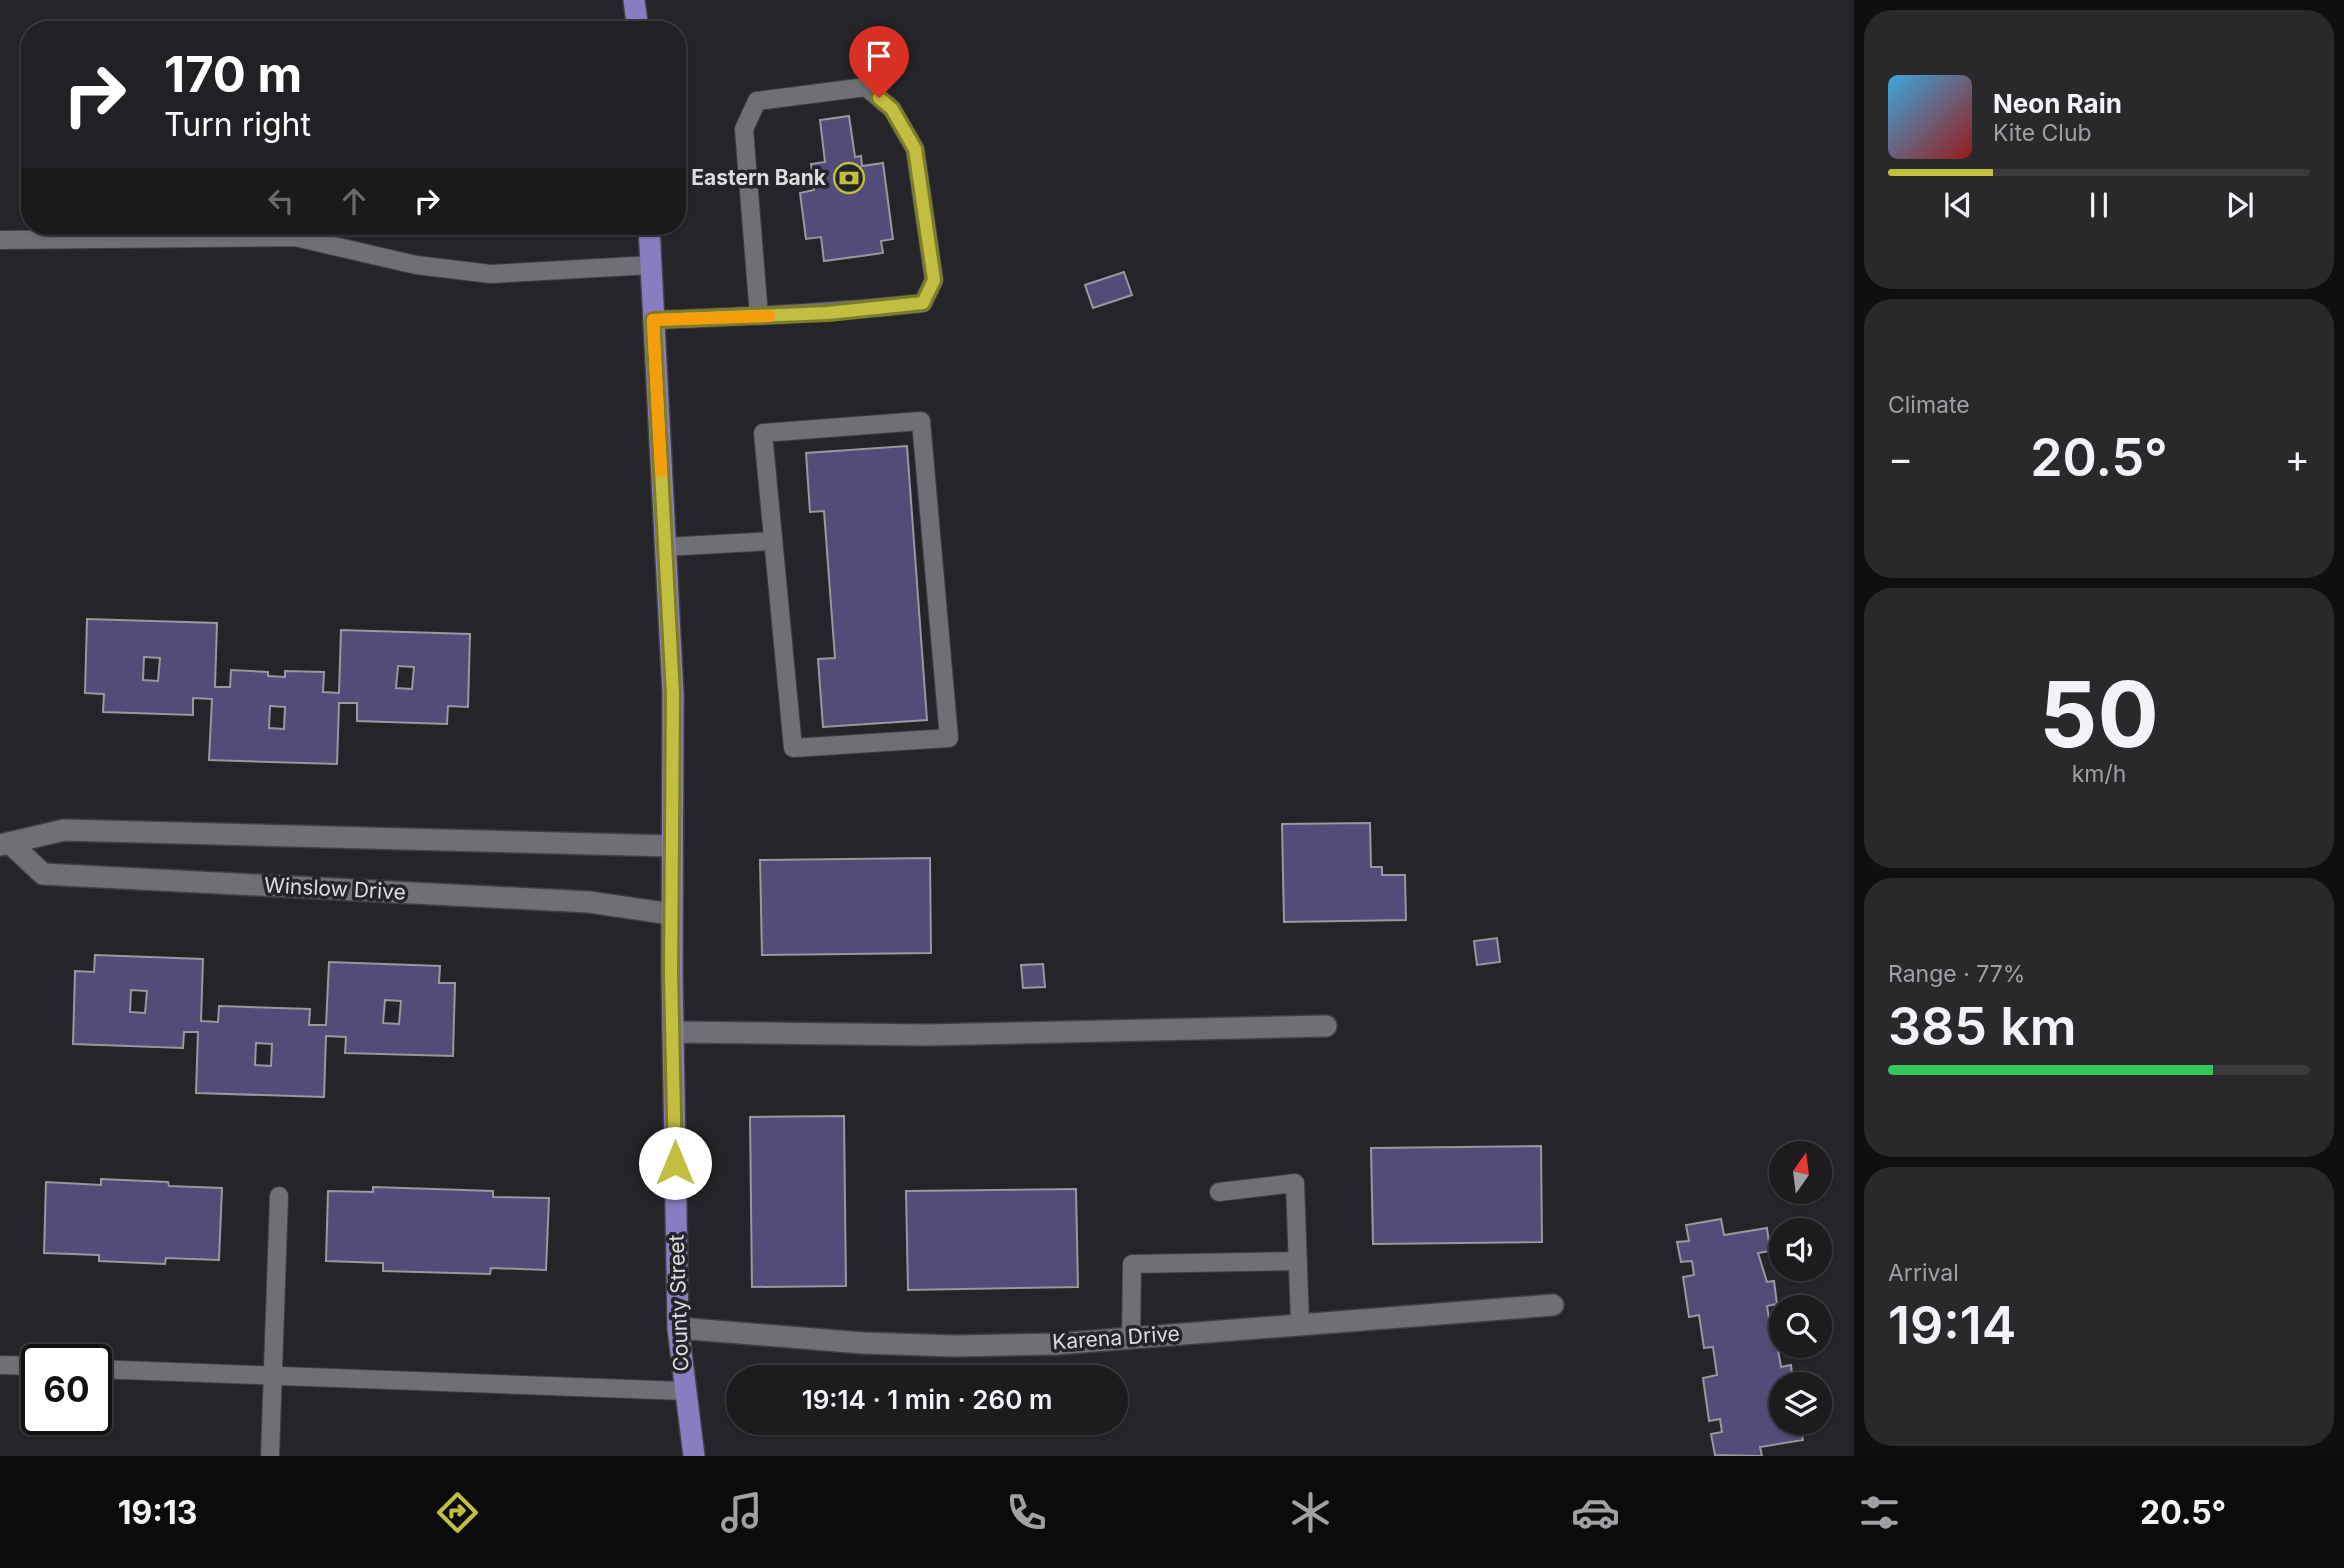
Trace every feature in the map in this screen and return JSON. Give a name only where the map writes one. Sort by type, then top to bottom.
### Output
[{"type":"main road","points":[[634,0],[637,21]]},
{"type":"main road","name":"County Street","points":[[649,235],[673,694],[671,914],[678,1328],[694,1456]]},
{"type":"street","name":"Winslow Drive","points":[[5,844],[64,830],[672,846]]},
{"type":"street","name":"Winslow Drive","points":[[5,844],[43,874],[589,902],[671,914]]},
{"type":"street","points":[[673,1032],[927,1035],[1326,1026]]},
{"type":"street","name":"Karena Drive","points":[[678,1328],[863,1343],[955,1346],[1131,1337],[1553,1305]]},
{"type":"lane","points":[[653,320],[760,316],[828,313],[923,303],[934,280],[915,149],[892,109],[866,87],[757,102],[744,129],[760,316]]},
{"type":"lane","points":[[0,240],[295,237],[416,265],[491,274],[650,265]]},
{"type":"lane","points":[[921,421],[949,738],[793,748],[772,541],[764,433],[921,421]]},
{"type":"lane","points":[[665,547],[772,541]]},
{"type":"lane","points":[[1219,1192],[1295,1183],[1300,1325]]},
{"type":"lane","points":[[270,1456],[279,1196]]},
{"type":"lane","points":[[1131,1337],[1132,1264],[1298,1261]]},
{"type":"lane","points":[[0,1365],[21,1366]]},
{"type":"lane","points":[[112,1370],[684,1391]]},
{"type":"building","name":"Eastern Bank","points":[[849,116],[855,157],[861,156],[862,166],[883,163],[893,239],[881,241],[883,253],[824,261],[821,237],[806,239],[800,193],[814,190],[811,164],[825,162],[820,120]]},
{"type":"building","points":[[1124,272],[1132,295],[1093,308],[1085,285]]},
{"type":"building","points":[[907,446],[927,720],[823,727],[818,659],[835,658],[824,511],[810,512],[806,453]]},
{"type":"building","points":[[87,619],[217,623],[215,687],[230,687],[231,670],[268,672],[268,676],[285,677],[285,671],[324,672],[323,692],[339,693],[341,630],[470,634],[468,707],[448,706],[447,724],[357,721],[357,703],[339,703],[337,764],[209,760],[212,699],[193,698],[193,715],[103,712],[104,694],[85,693]],"holes":[[[144,657],[160,658],[158,681],[143,680]],[[398,666],[414,667],[412,689],[396,688]],[[270,706],[285,707],[284,729],[269,728]]]},
{"type":"building","points":[[1370,823],[1371,867],[1382,867],[1382,875],[1405,875],[1406,920],[1284,922],[1282,824]]},
{"type":"building","points":[[930,858],[931,953],[762,955],[760,860]]},
{"type":"building","points":[[1497,938],[1500,962],[1477,965],[1474,941]]},
{"type":"building","points":[[95,955],[203,959],[201,1021],[218,1022],[219,1006],[310,1009],[309,1025],[326,1025],[329,962],[440,966],[439,983],[455,983],[453,1056],[345,1053],[346,1037],[326,1036],[324,1097],[196,1093],[198,1032],[184,1032],[183,1048],[73,1044],[75,971],[94,972]],"holes":[[[131,990],[147,991],[145,1013],[130,1012]],[[385,1000],[401,1001],[399,1024],[383,1023]],[[256,1043],[272,1044],[271,1066],[255,1065]]]},
{"type":"building","points":[[1043,964],[1045,987],[1023,988],[1021,965]]},
{"type":"building","points":[[844,1116],[846,1286],[752,1287],[750,1117]]},
{"type":"building","points":[[1541,1146],[1542,1242],[1373,1244],[1371,1148]]},
{"type":"building","points":[[101,1179],[222,1188],[219,1260],[166,1258],[165,1264],[99,1261],[99,1255],[44,1253],[46,1182],[101,1185]]},
{"type":"building","points":[[373,1187],[493,1191],[493,1197],[549,1198],[546,1270],[491,1268],[490,1274],[383,1271],[383,1263],[326,1261],[328,1191],[373,1192]]},
{"type":"building","points":[[1076,1189],[1078,1287],[908,1290],[906,1191]]},
{"type":"building","points":[[1721,1219],[1724,1235],[1767,1228],[1769,1251],[1758,1253],[1767,1282],[1774,1281],[1776,1295],[1769,1295],[1767,1306],[1769,1358],[1779,1358],[1781,1367],[1791,1365],[1792,1372],[1769,1372],[1769,1435],[1802,1435],[1803,1440],[1760,1447],[1762,1456],[1715,1455],[1711,1434],[1722,1432],[1720,1419],[1709,1421],[1703,1378],[1717,1375],[1713,1347],[1704,1348],[1699,1315],[1689,1317],[1683,1277],[1694,1275],[1692,1261],[1681,1262],[1677,1242],[1689,1241],[1686,1225]]},
{"type":"slow traffic","points":[[661,471],[653,320],[769,316]]},
{"type":"place","name":"Eastern Bank","points":[[849,178]]},
{"type":"route","points":[[675,1163],[671,973],[673,694],[653,320],[828,313],[923,303],[934,280],[915,149],[892,109],[879,98]]}]
